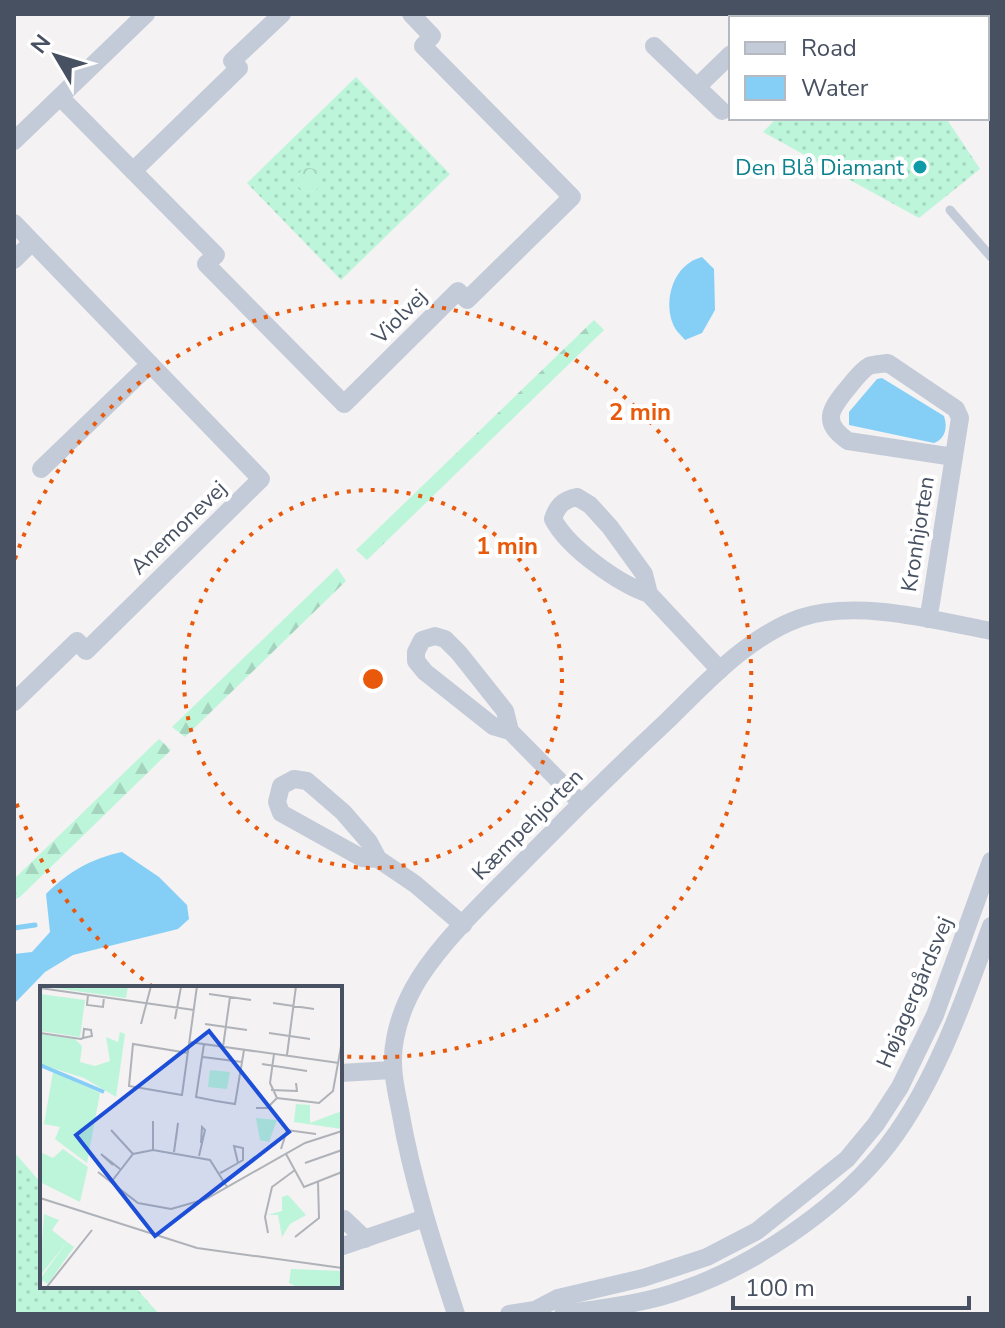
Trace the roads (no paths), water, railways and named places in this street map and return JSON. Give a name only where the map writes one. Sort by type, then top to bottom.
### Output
[{"type":"street","points":[[14,141],[146,14]]},
{"type":"street","points":[[133,171],[239,68],[232,61],[282,14]]},
{"type":"street","name":"Violvej","points":[[60,97],[216,255],[206,264],[344,404],[458,291],[467,300],[572,197],[423,46],[432,36],[411,14]]},
{"type":"street","points":[[654,46],[722,111]]},
{"type":"street","points":[[697,87],[729,56]]},
{"type":"street","name":"Anemonevej","points":[[14,223],[261,479],[86,651],[77,641],[14,702]]},
{"type":"street","points":[[14,260],[32,242]]},
{"type":"street","name":"Kronhjorten","points":[[928,619],[954,457],[960,418],[956,409],[888,363],[870,365],[834,405],[830,417],[836,433],[848,441],[954,457]]},
{"type":"street","points":[[41,469],[150,364]]},
{"type":"street","points":[[649,594],[644,574],[590,505],[577,497],[566,499],[557,508],[553,519],[561,534],[629,587],[649,594],[720,670]]},
{"type":"street","name":"Kæmpehjorten","points":[[456,1314],[405,1143],[392,1070],[394,1041],[402,1012],[420,977],[463,925],[581,803],[720,670],[765,636],[800,619],[834,611],[928,619],[991,631]]},
{"type":"street","points":[[510,731],[505,711],[459,653],[445,639],[435,636],[422,640],[416,652],[416,661],[425,672],[493,726],[510,731],[581,803]]},
{"type":"street","points":[[378,859],[362,858],[281,813],[277,802],[281,786],[294,779],[307,781],[343,812],[369,842],[378,859],[415,884],[463,925]]},
{"type":"street","name":"Højagergårdsvej","points":[[509,1314],[535,1310],[558,1298],[643,1278],[707,1257],[757,1231],[847,1159],[876,1124],[900,1087],[935,1015],[991,861]]},
{"type":"street","name":"Højagergårdsvej","points":[[563,1314],[681,1291],[721,1274],[800,1227],[840,1194],[879,1156],[918,1097],[946,1043],[991,926]]},
{"type":"street","points":[[342,1073],[392,1070]]},
{"type":"street","points":[[342,1246],[425,1218]]},
{"type":"street","points":[[342,1219],[365,1239]]},
{"type":"street","name":"Højagergårdsvej","points":[[535,1310],[555,1314]]},
{"type":"lane","points":[[950,210],[991,257]]},
{"type":"water","points":[[702,257],[714,269],[715,310],[702,333],[685,340],[673,324],[670,294],[684,267]]},
{"type":"water","points":[[882,378],[944,416],[946,425],[941,439],[934,443],[849,425],[849,412],[877,379]]},
{"type":"water","points":[[122,852],[159,877],[187,905],[189,919],[178,929],[73,955],[45,972],[14,1004],[14,954],[32,952],[50,932],[46,894],[81,867]]},
{"type":"waterway","points":[[14,928],[35,925]]},
{"type":"place","name":"Den Blå Diamant","points":[[920,167]]}]
